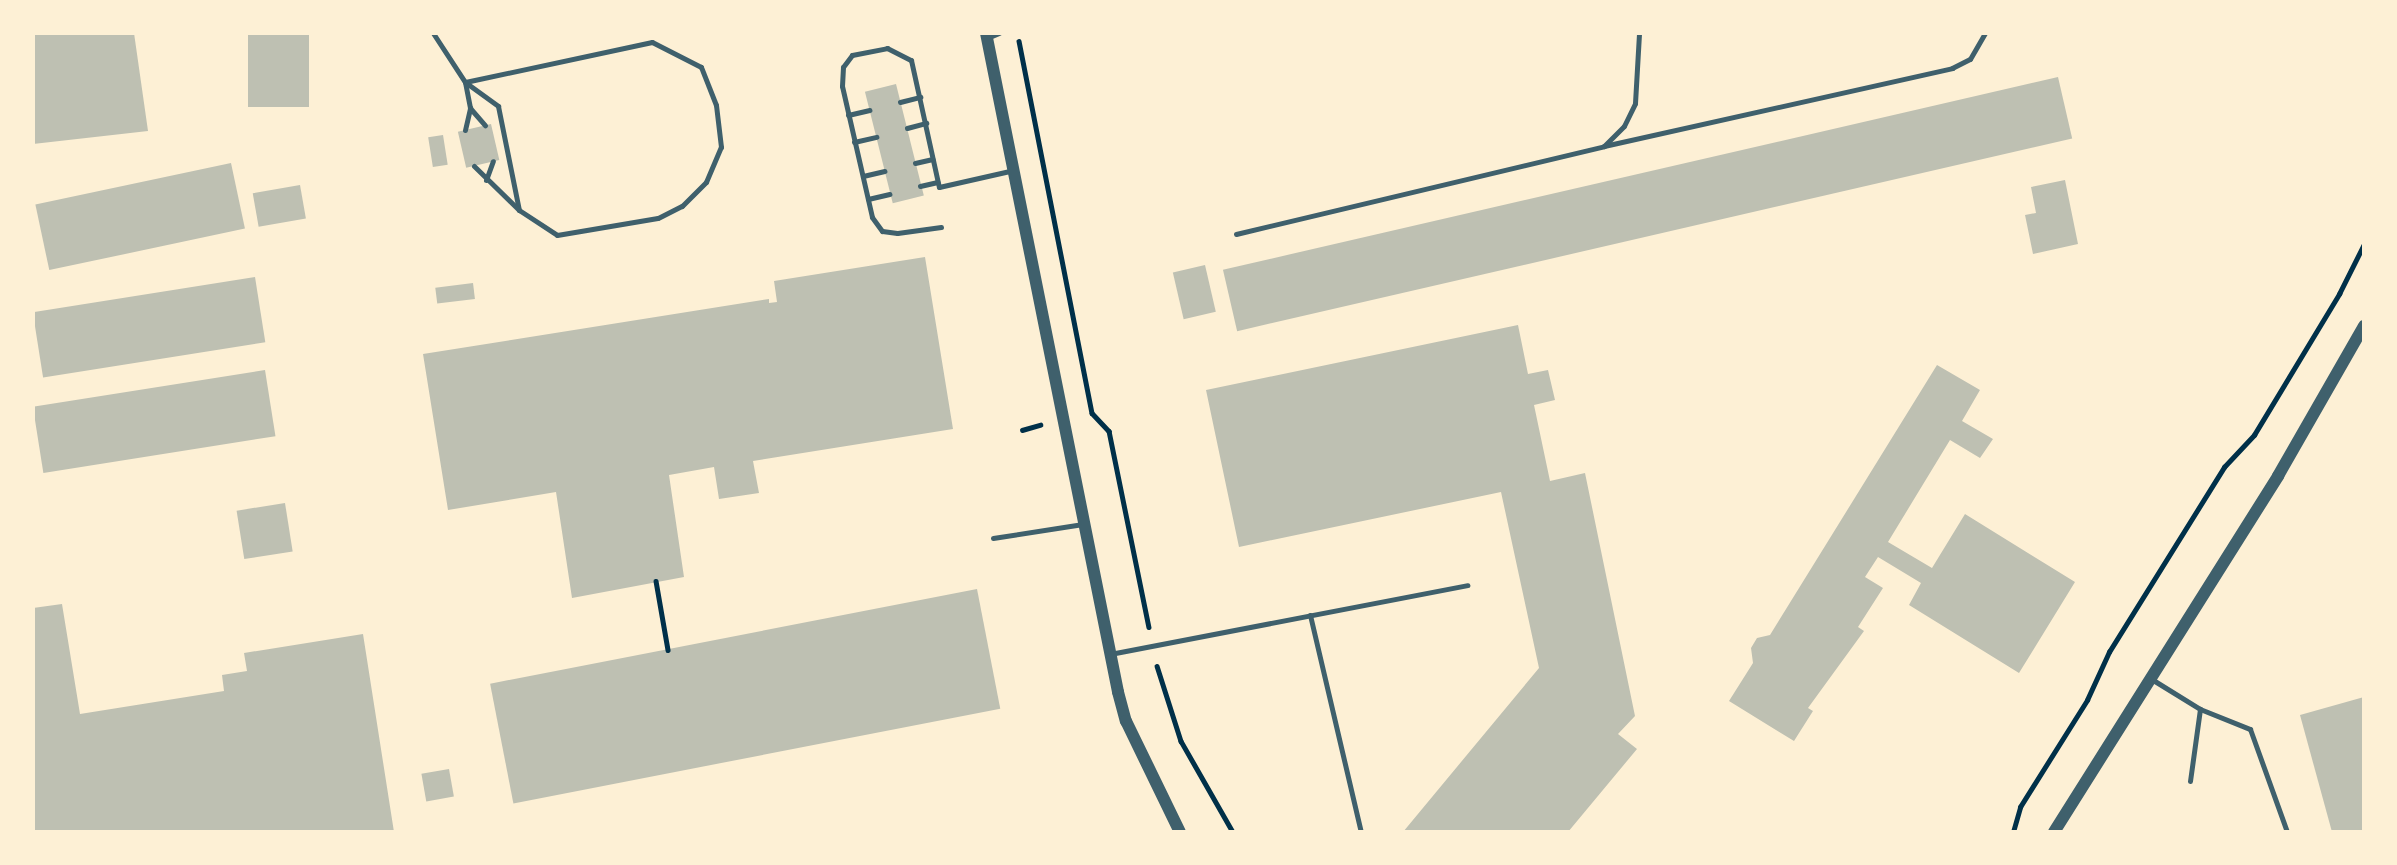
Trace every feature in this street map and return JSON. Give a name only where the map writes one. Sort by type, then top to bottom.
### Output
[{"type":"street","points":[[991,35],[1014,170],[1110,654],[1126,721],[1180,832]]},
{"type":"street","points":[[2054,832],[2153,680],[2364,326]]},
{"type":"lane","points":[[433,33],[465,82],[498,106],[519,210]]},
{"type":"lane","points":[[1604,146],[1624,126],[1635,103],[1639,33]]},
{"type":"lane","points":[[1236,234],[1604,146],[1952,68],[1970,59],[1985,33]]},
{"type":"lane","points":[[465,82],[652,42],[701,67],[716,105],[721,148],[706,182],[682,206],[658,218],[557,235],[519,210],[474,166]]},
{"type":"lane","points":[[938,184],[911,60],[901,52],[870,49],[852,55],[843,67],[842,86],[872,217],[882,231],[897,233],[941,227]]},
{"type":"lane","points":[[465,82],[470,108],[465,130]]},
{"type":"lane","points":[[900,102],[920,97]]},
{"type":"lane","points":[[470,108],[485,125]]},
{"type":"lane","points":[[848,115],[869,110]]},
{"type":"lane","points":[[907,128],[926,123]]},
{"type":"lane","points":[[854,142],[876,137]]},
{"type":"lane","points":[[915,163],[933,159]]},
{"type":"lane","points":[[486,180],[493,161]]},
{"type":"lane","points":[[920,186],[1014,170]]},
{"type":"lane","points":[[863,176],[884,171]]},
{"type":"lane","points":[[868,199],[889,194]]},
{"type":"lane","points":[[993,538],[1083,524]]},
{"type":"lane","points":[[1110,654],[1467,585]]},
{"type":"lane","points":[[1310,615],[1361,832]]},
{"type":"lane","points":[[2153,680],[2200,709],[2250,729],[2287,832]]},
{"type":"lane","points":[[2190,781],[2200,709]]},
{"type":"path","points":[[1017,33],[1092,412],[1109,431],[1153,646],[1181,741],[1233,832]]},
{"type":"path","points":[[2013,832],[2020,807],[2087,700],[2109,652],[2224,467],[2255,435],[2339,294],[2364,244]]},
{"type":"path","points":[[656,581],[668,650]]},
{"type":"building","points":[[33,33],[134,33],[148,131],[33,144]]},
{"type":"building","points":[[248,33],[309,33],[309,107],[248,107]]},
{"type":"building","points":[[2058,77],[2072,138],[1237,331],[1223,270]]},
{"type":"building","points":[[896,84],[924,196],[893,203],[865,92]]},
{"type":"building","points":[[491,124],[499,160],[466,168],[458,132]]},
{"type":"building","points":[[443,135],[448,165],[433,167],[428,137]]},
{"type":"building","points":[[231,163],[245,229],[49,270],[35,205]]},
{"type":"building","points":[[2065,180],[2078,244],[2033,254],[2025,215],[2036,213],[2031,187]]},
{"type":"building","points":[[300,185],[306,218],[259,227],[253,193]]},
{"type":"building","points":[[925,257],[953,429],[753,461],[759,493],[719,499],[714,467],[669,475],[684,577],[572,598],[556,492],[448,510],[423,354],[769,299],[769,303],[777,302],[774,281]]},
{"type":"building","points":[[1205,265],[1216,312],[1184,319],[1173,272]]},
{"type":"building","points":[[255,277],[265,342],[43,377],[33,312]]},
{"type":"building","points":[[473,283],[475,299],[437,304],[435,288]]},
{"type":"building","points":[[1518,325],[1528,374],[1548,370],[1555,400],[1534,405],[1550,481],[1585,473],[1635,716],[1618,734],[1637,749],[1568,832],[1403,832],[1539,668],[1501,492],[1239,547],[1206,390]]},
{"type":"building","points":[[1937,365],[1980,390],[1962,421],[1993,439],[1980,458],[1950,440],[1888,542],[1932,568],[1965,514],[2075,582],[2019,673],[1909,605],[1921,583],[1878,557],[1865,577],[1883,588],[1858,627],[1864,631],[1808,708],[1813,711],[1794,741],[1729,701],[1753,663],[1751,648],[1757,638],[1770,635]]},
{"type":"building","points":[[265,370],[275,436],[43,473],[33,407]]},
{"type":"building","points":[[285,503],[293,551],[244,559],[237,511]]},
{"type":"building","points":[[977,589],[1000,709],[513,803],[490,684]]},
{"type":"building","points":[[62,604],[80,714],[224,691],[222,675],[247,671],[244,653],[363,634],[394,832],[33,832],[33,608]]},
{"type":"building","points":[[2364,697],[2364,830],[2332,832],[2300,715]]},
{"type":"building","points":[[449,769],[454,797],[426,801],[421,774]]}]
